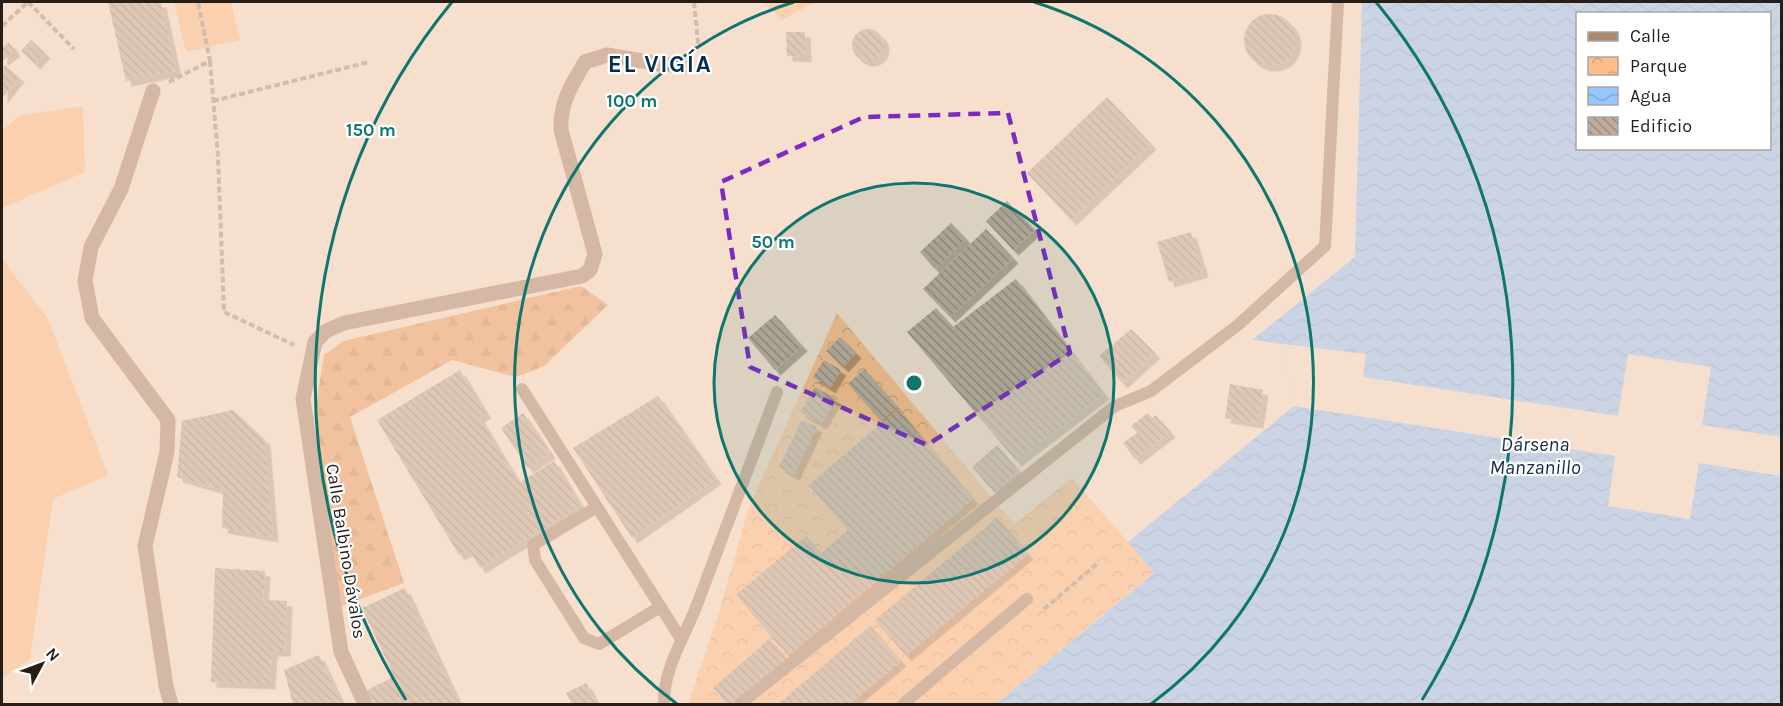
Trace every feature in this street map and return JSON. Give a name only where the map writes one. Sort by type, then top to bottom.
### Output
[{"type":"street","points":[[312,353],[315,342],[326,331],[344,323],[582,276],[590,270],[595,254],[561,130],[560,114],[567,93],[585,62],[607,55],[686,66]]},
{"type":"street","points":[[153,91],[122,189],[92,246],[86,281],[92,318],[168,420],[167,452],[145,546],[165,686],[171,705]]},
{"type":"street","name":"Calle Balbino Dávalos","points":[[312,353],[303,399],[341,652],[365,705]]},
{"type":"lane","points":[[740,705],[1115,406],[1151,391],[1238,325],[1325,246],[1338,2]]},
{"type":"lane","points":[[522,389],[681,639]]},
{"type":"lane","points":[[664,705],[663,689],[681,639],[697,604],[777,392]]},
{"type":"lane","points":[[597,507],[533,545],[535,560],[584,638],[598,644],[660,607]]},
{"type":"lane","points":[[903,705],[1027,599]]},
{"type":"path","points":[[2,26],[28,2],[74,49]]},
{"type":"path","points":[[198,2],[210,61],[218,156],[224,312],[312,353]]},
{"type":"path","points":[[686,66],[698,42],[694,2]]},
{"type":"path","points":[[153,91],[210,61]]},
{"type":"path","points":[[213,101],[369,62]]},
{"type":"highlighted area","points":[[1008,113],[1070,353],[927,445],[750,367],[721,182],[864,117]]},
{"type":"green space","points":[[174,2],[231,2],[240,40],[186,52]]},
{"type":"green space","points":[[764,2],[815,2],[782,20]]},
{"type":"green space","points":[[83,106],[85,172],[2,208],[2,131],[19,116]]},
{"type":"green space","points":[[2,259],[48,319],[108,475],[53,499],[30,659],[2,678]]},
{"type":"green space","points":[[581,286],[608,305],[544,366],[516,377],[452,360],[350,417],[404,583],[331,610],[319,493],[317,400],[324,355],[343,341]]},
{"type":"green space","points":[[837,313],[1014,524],[1072,478],[1154,572],[996,704],[688,704],[717,619],[749,507]]},
{"type":"water","name":"Dársena Manzanillo","points":[[1362,2],[1781,2],[1781,704],[996,704],[1154,573],[1128,542],[1294,406],[1282,344],[1252,340],[1355,257]]},
{"type":"pier","points":[[1282,344],[1366,354],[1363,377],[1618,416],[1628,354],[1711,367],[1702,425],[1781,437],[1781,476],[1699,463],[1690,519],[1608,506],[1615,456],[1294,406]]},
{"type":"building","points":[[108,2],[161,2],[176,71],[126,81]]},
{"type":"building","points":[[1270,14],[1280,16],[1288,22],[1294,30],[1296,40],[1294,50],[1288,58],[1280,64],[1270,66],[1260,64],[1252,58],[1246,50],[1244,40],[1246,30],[1252,22],[1260,16]]},
{"type":"building","points":[[868,29],[879,34],[884,45],[879,56],[868,61],[857,56],[852,45],[857,34]]},
{"type":"building","points":[[786,32],[805,32],[806,57],[787,56]]},
{"type":"building","points":[[31,40],[45,53],[35,64],[21,51]]},
{"type":"building","points":[[9,42],[15,51],[2,61],[2,48]]},
{"type":"building","points":[[5,65],[19,77],[2,98],[2,69]]},
{"type":"building","points":[[1107,97],[1151,144],[1071,220],[1027,173]]},
{"type":"building","points":[[1007,201],[1035,230],[1013,250],[986,221]]},
{"type":"building","points":[[951,223],[966,239],[935,269],[920,252]]},
{"type":"building","points":[[986,229],[1013,258],[950,317],[923,289]]},
{"type":"building","points":[[1191,232],[1203,272],[1169,282],[1157,242]]},
{"type":"building","points":[[1016,279],[1104,394],[1016,461],[907,332],[936,308],[953,327]]},
{"type":"building","points":[[775,315],[802,346],[775,370],[748,338]]},
{"type":"building","points":[[1131,329],[1155,353],[1122,383],[1099,356]]},
{"type":"building","points":[[840,337],[856,353],[843,367],[826,351]]},
{"type":"building","points":[[824,360],[841,370],[830,388],[813,377]]},
{"type":"building","points":[[864,369],[897,407],[881,421],[848,384]]},
{"type":"building","points":[[460,370],[486,413],[479,417],[519,483],[554,461],[581,506],[480,568],[469,550],[459,555],[377,420]]},
{"type":"building","points":[[1230,384],[1263,390],[1258,423],[1225,418]]},
{"type":"building","points":[[815,387],[836,399],[821,424],[800,412]]},
{"type":"building","points":[[658,396],[716,479],[632,538],[573,448]]},
{"type":"building","points":[[898,409],[973,499],[788,656],[736,595],[806,536],[821,553],[848,530],[809,485]]},
{"type":"building","points":[[233,410],[265,440],[273,537],[222,528],[223,490],[177,477],[182,421]]},
{"type":"building","points":[[523,413],[550,453],[528,468],[501,428]]},
{"type":"building","points":[[1148,413],[1152,418],[1156,415],[1170,432],[1135,459],[1123,443],[1137,433],[1131,426]]},
{"type":"building","points":[[802,420],[817,427],[794,475],[779,467]]},
{"type":"building","points":[[997,445],[1019,471],[994,492],[972,467]]},
{"type":"building","points":[[997,518],[1028,554],[906,656],[875,620]]},
{"type":"building","points":[[215,568],[265,571],[263,600],[287,601],[285,651],[272,651],[270,684],[211,682]]},
{"type":"building","points":[[405,588],[459,704],[407,704],[362,608]]},
{"type":"building","points":[[870,626],[901,661],[850,704],[778,704]]},
{"type":"building","points":[[769,639],[788,661],[737,704],[727,704],[713,688]]},
{"type":"building","points":[[319,655],[342,704],[293,704],[284,670]]},
{"type":"building","points":[[391,678],[404,704],[374,704],[367,690]]},
{"type":"building","points":[[586,683],[597,704],[572,704],[566,693]]},
{"type":"district","name":"EL VIGÍA","points":[[660,64]]}]
